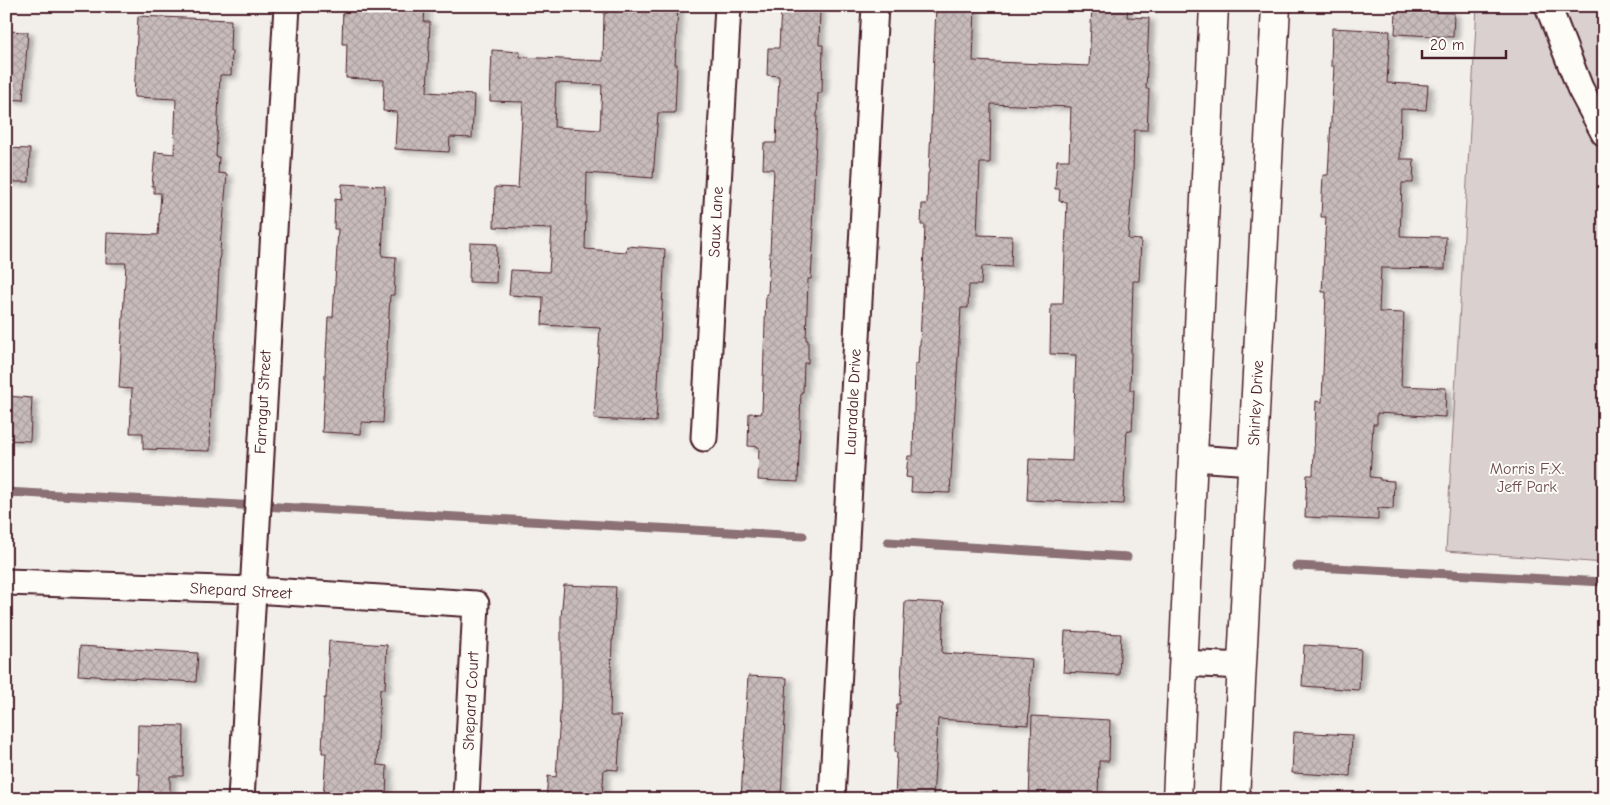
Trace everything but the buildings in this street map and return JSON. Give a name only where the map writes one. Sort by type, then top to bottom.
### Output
[{"type":"street","name":"Farragut Street","points":[[241,799],[287,6]]},
{"type":"street","name":"Saux Lane","points":[[704,438],[728,6]]},
{"type":"street","name":"Lauradale Drive","points":[[832,799],[875,6]]},
{"type":"street","points":[[1177,799],[1214,6]]},
{"type":"street","name":"Shirley Drive","points":[[1235,799],[1276,6]]},
{"type":"street","points":[[1548,6],[1580,88],[1604,133]]},
{"type":"street","points":[[1193,458],[1252,462]]},
{"type":"street","name":"Shepard Street","points":[[6,582],[253,590],[476,604]]},
{"type":"street","name":"Shepard Court","points":[[466,799],[476,604]]},
{"type":"street","points":[[1183,663],[1242,666]]},
{"type":"green space","name":"Morris F.X. Jeff Park","points":[[1477,6],[1604,6],[1604,563],[1446,551]]},
{"type":"waterway","points":[[6,492],[803,536]]},
{"type":"waterway","points":[[888,542],[1127,557]]},
{"type":"waterway","points":[[1296,566],[1604,582]]}]
